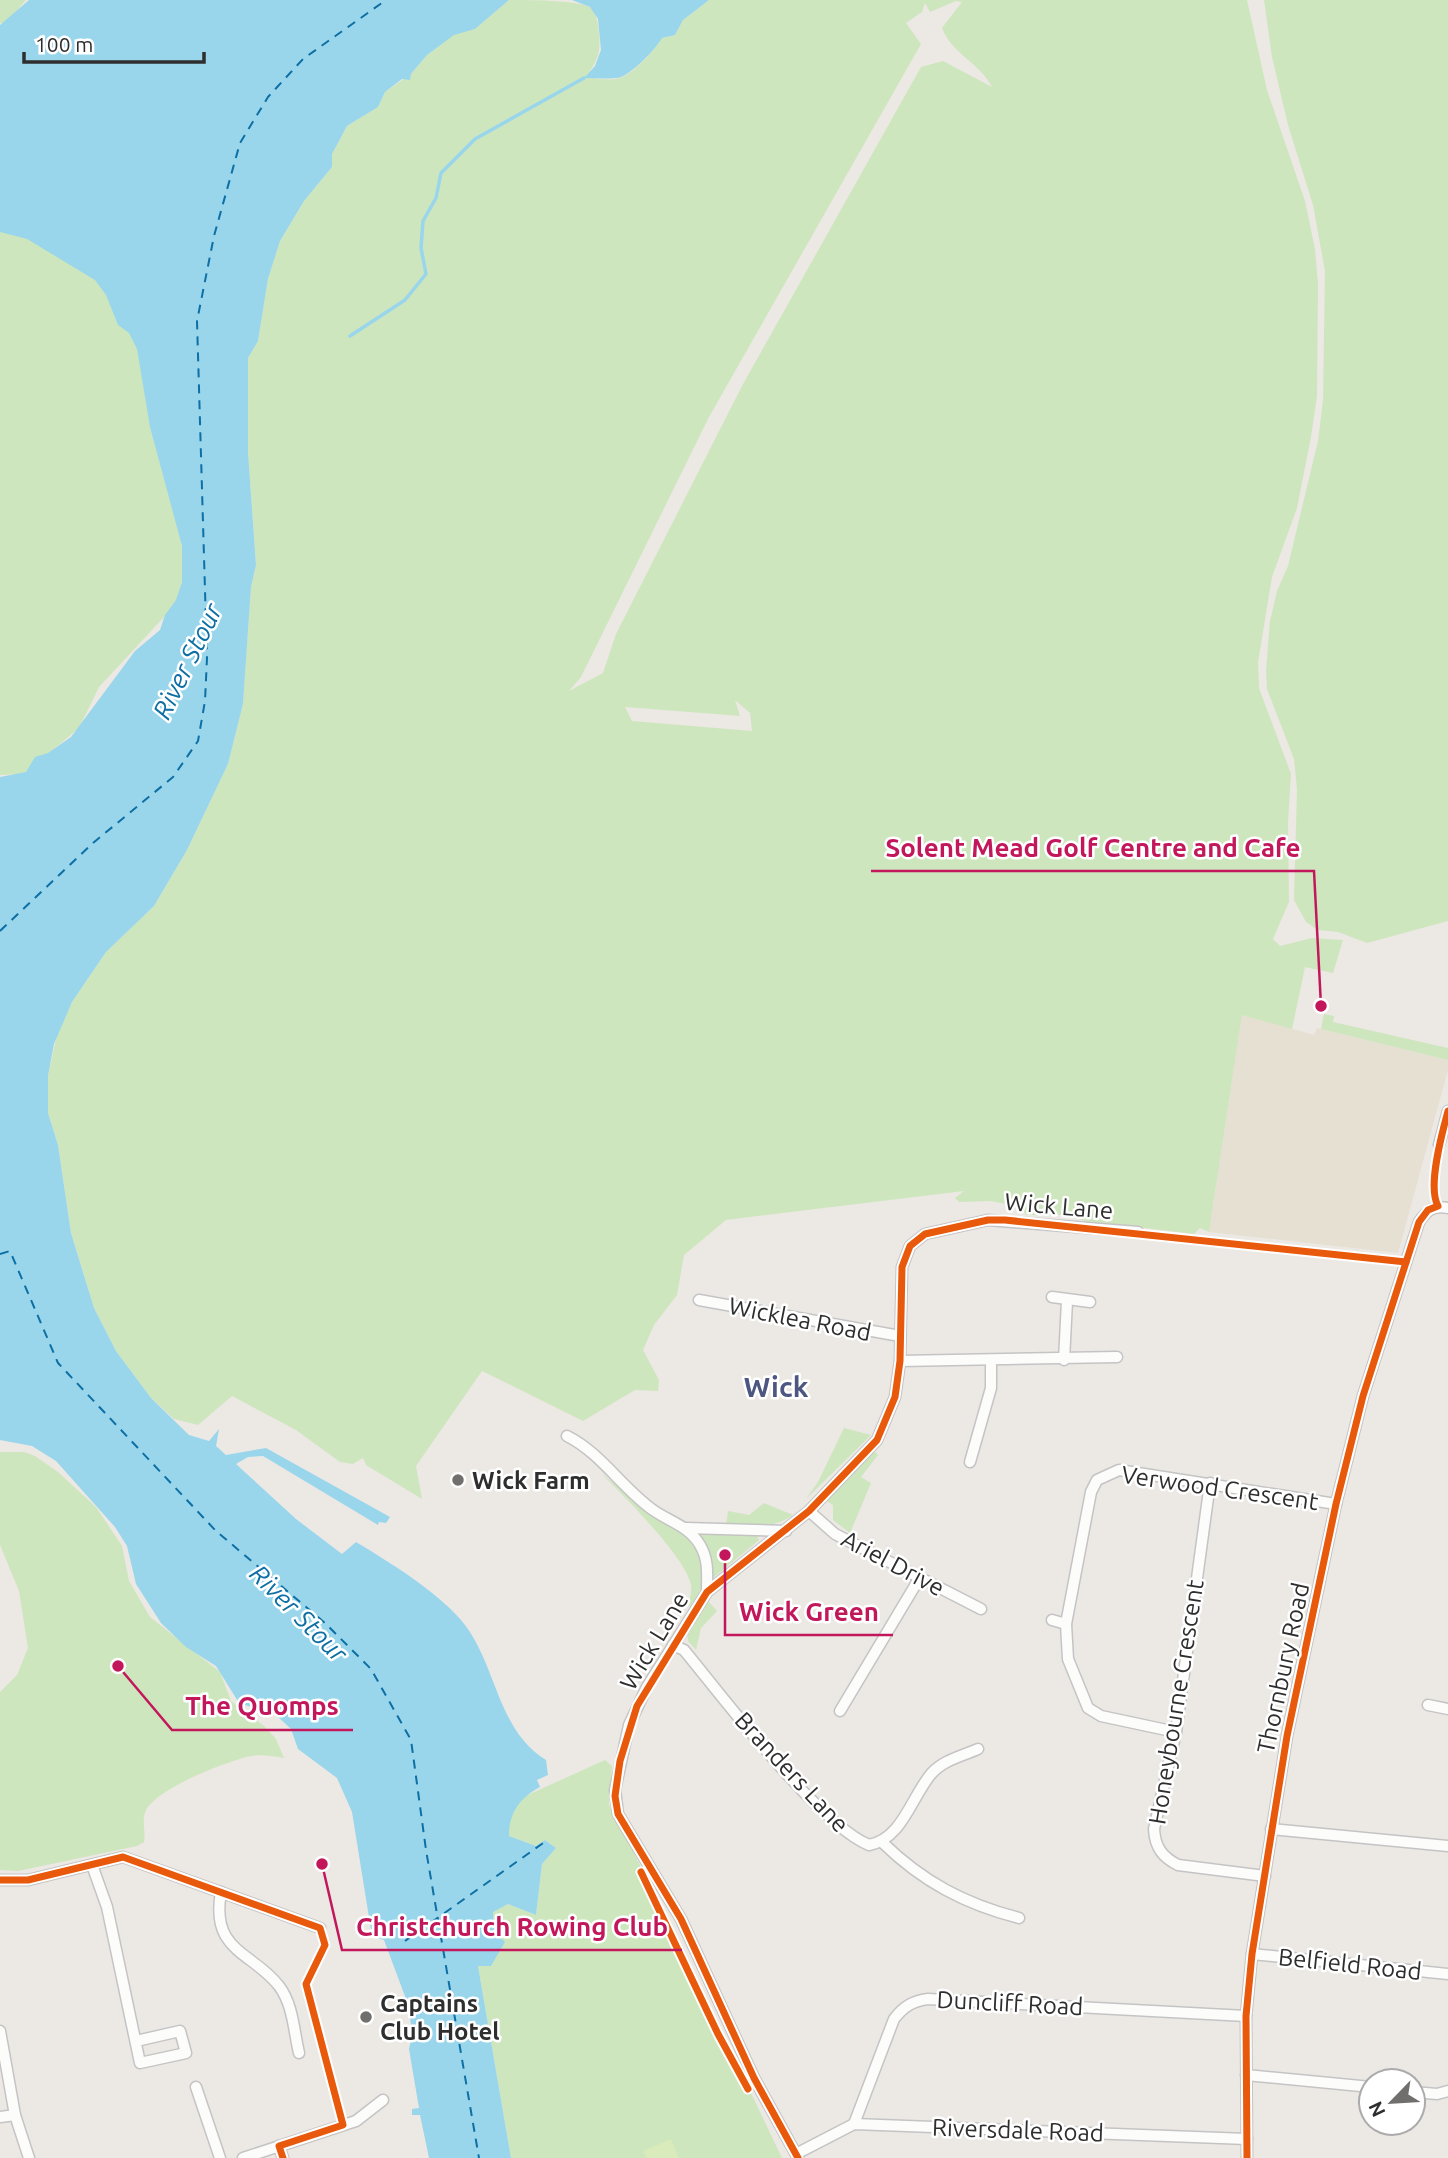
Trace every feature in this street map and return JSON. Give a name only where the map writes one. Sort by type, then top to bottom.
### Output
[{"type":"street","points":[[1439,1145],[1448,1111]]},
{"type":"street","name":"Thornbury Road","points":[[1248,2158],[1246,2016],[1270,1829],[1287,1736],[1336,1504],[1363,1396],[1419,1222],[1429,1210],[1443,1207]]},
{"type":"street","name":"Wick Lane","points":[[797,2156],[754,2078],[681,1919],[615,1806],[618,1771],[629,1725],[673,1645],[707,1592],[809,1511],[877,1440],[895,1397],[900,1361],[902,1267],[910,1246],[925,1234],[988,1220],[1138,1232]]},
{"type":"street","points":[[1052,1297],[1090,1302]]},
{"type":"street","name":"Wicklea Road","points":[[699,1300],[900,1336]]},
{"type":"street","points":[[1064,1360],[1067,1301]]},
{"type":"street","points":[[900,1361],[1117,1357]]},
{"type":"street","points":[[971,1462],[991,1388],[991,1361]]},
{"type":"street","name":"Wick Lane","points":[[567,1436],[584,1444],[653,1510],[686,1528],[705,1556],[707,1592]]},
{"type":"street","name":"Verwood Crescent","points":[[1177,1732],[1101,1716],[1088,1708],[1068,1659],[1066,1624],[1091,1492],[1097,1480],[1119,1470],[1336,1504]]},
{"type":"street","name":"Honeybourne Crescent","points":[[1210,1483],[1177,1732],[1154,1829],[1154,1841],[1160,1851],[1178,1865],[1265,1876]]},
{"type":"street","name":"Ariel Drive","points":[[809,1511],[835,1534],[981,1609]]},
{"type":"street","points":[[686,1528],[786,1531]]},
{"type":"street","points":[[841,1711],[919,1579]]},
{"type":"street","points":[[1052,1620],[1066,1624]]},
{"type":"street","name":"Branders Lane","points":[[673,1645],[684,1650],[817,1803],[859,1841],[869,1845],[883,1843],[890,1838],[931,1774],[943,1763],[978,1749]]},
{"type":"street","points":[[1428,1705],[1448,1709]]},
{"type":"street","points":[[1270,1829],[1448,1846]]},
{"type":"street","points":[[883,1843],[919,1874],[957,1898],[1019,1918]]},
{"type":"street","points":[[0,1880],[28,1880],[123,1857],[320,1927]]},
{"type":"street","points":[[92,1865],[107,1907],[140,2063],[186,2053],[180,2031],[136,2041]]},
{"type":"street","points":[[221,1892],[220,1916],[230,1943],[278,1984],[286,1997],[299,2053]]},
{"type":"street","name":"Belfield Road","points":[[1252,1954],[1448,1974]]},
{"type":"street","name":"Duncliff Road","points":[[854,2124],[894,2018],[914,2001],[928,1998],[1246,2016]]},
{"type":"street","points":[[0,2031],[15,2115],[29,2158]]},
{"type":"street","points":[[1245,2075],[1357,2086]]},
{"type":"street","points":[[197,2087],[220,2158]]},
{"type":"street","points":[[1427,2093],[1448,2091]]},
{"type":"street","points":[[243,2158],[356,2121],[383,2100]]},
{"type":"street","points":[[0,2117],[15,2115]]},
{"type":"street","name":"Riversdale Road","points":[[797,2156],[854,2124],[1247,2139]]},
{"type":"street","points":[[279,2146],[283,2158]]},
{"type":"shaded area","points":[[1242,1014],[1314,1035],[1317,1028],[1448,1060],[1448,1070],[1398,1253],[1209,1232]]},
{"type":"green space","points":[[0,0],[26,0],[5,24],[0,23]]},
{"type":"green space","points":[[509,0],[563,2],[590,7],[597,19],[599,46],[596,61],[585,77],[612,79],[620,78],[631,71],[649,55],[662,38],[675,35],[683,20],[709,0],[1247,0],[1267,90],[1305,201],[1315,249],[1318,285],[1317,396],[1311,437],[1297,508],[1272,577],[1258,662],[1259,688],[1291,774],[1288,823],[1289,902],[1273,939],[1280,946],[1312,938],[1343,940],[1333,973],[1305,967],[1292,1029],[1242,1015],[1209,1232],[1200,1228],[1194,1234],[1086,1221],[1064,1215],[1026,1215],[1021,1207],[991,1201],[959,1202],[955,1198],[964,1191],[726,1220],[684,1255],[677,1295],[654,1325],[643,1350],[659,1380],[658,1391],[635,1390],[583,1421],[482,1371],[416,1466],[422,1499],[366,1465],[363,1458],[353,1464],[340,1462],[296,1430],[232,1396],[198,1425],[174,1419],[151,1398],[116,1351],[94,1308],[71,1233],[58,1145],[48,1113],[48,1076],[58,1030],[72,1002],[106,952],[154,906],[187,850],[228,764],[243,704],[251,587],[256,565],[248,452],[248,358],[258,341],[268,279],[280,241],[304,201],[332,167],[332,154],[347,126],[378,107],[385,92],[411,74],[427,55],[454,34],[475,29]],"holes":[[[956,1],[962,2],[942,28],[952,45],[987,78],[992,87],[943,61],[921,67],[742,386],[616,634],[603,673],[569,691],[581,677],[709,417],[921,44],[906,23],[922,12],[925,3],[930,12]],[[735,700],[750,713],[752,731],[632,721],[625,707],[740,716]]]},
{"type":"green space","points":[[1264,0],[1448,0],[1448,921],[1367,943],[1338,932],[1318,930],[1306,922],[1294,900],[1297,789],[1294,759],[1267,689],[1270,621],[1277,591],[1288,566],[1318,441],[1323,400],[1325,271],[1313,205],[1288,125],[1272,57]]},
{"type":"green space","points":[[0,230],[32,238],[92,267],[135,333],[171,484],[185,564],[178,602],[99,687],[79,728],[24,774],[0,775]]},
{"type":"green space","points":[[1324,1014],[1334,1016],[1333,1022],[1448,1048],[1448,1060],[1321,1029]]},
{"type":"green space","points":[[844,1428],[871,1435],[806,1499],[818,1482]]},
{"type":"green space","points":[[874,1451],[878,1455],[861,1477],[871,1483],[850,1533],[833,1520],[833,1505],[827,1501]]},
{"type":"green space","points":[[0,1452],[24,1452],[35,1456],[58,1472],[96,1507],[122,1546],[129,1581],[150,1617],[220,1672],[231,1701],[264,1726],[276,1739],[284,1758],[260,1755],[240,1759],[210,1769],[164,1793],[146,1810],[144,1842],[137,1846],[18,1871],[0,1870],[0,1692],[17,1675],[28,1648],[19,1591],[0,1545]]},
{"type":"green space","points":[[601,1473],[650,1515],[683,1533],[697,1550],[701,1559],[703,1580],[695,1600],[687,1608],[691,1588],[684,1569],[650,1525]]},
{"type":"green space","points":[[764,1503],[793,1515],[769,1525],[726,1526],[728,1511],[749,1515]]},
{"type":"green space","points":[[699,1534],[756,1535],[759,1540],[712,1579]]},
{"type":"green space","points":[[708,1601],[717,1611],[701,1628],[696,1650],[688,1641],[687,1632]]},
{"type":"green space","points":[[605,1760],[612,1766],[609,1805],[670,1923],[782,2158],[511,2158],[478,1966],[491,1966],[504,1942],[497,1938],[492,1912],[508,1904],[536,1915],[542,1864],[556,1848],[545,1840],[536,1846],[509,1836],[509,1821],[521,1798]]},
{"type":"green space","points":[[671,2139],[679,2158],[646,2158],[643,2151]]},
{"type":"water","name":"River Stour","points":[[29,0],[509,0],[475,29],[454,35],[427,55],[411,74],[410,80],[402,79],[385,92],[378,107],[347,126],[332,154],[332,167],[304,201],[280,241],[268,279],[258,341],[248,358],[248,452],[256,565],[251,587],[243,704],[228,764],[187,850],[154,906],[106,952],[72,1002],[54,1044],[48,1076],[48,1113],[58,1145],[71,1233],[94,1308],[116,1351],[151,1398],[189,1435],[209,1441],[219,1429],[216,1446],[226,1455],[266,1448],[390,1517],[386,1523],[379,1522],[378,1525],[263,1456],[248,1457],[236,1464],[296,1519],[342,1554],[356,1542],[411,1577],[450,1609],[473,1637],[517,1731],[529,1747],[546,1760],[548,1775],[537,1780],[540,1787],[517,1807],[511,1820],[509,1836],[536,1846],[545,1840],[556,1848],[542,1864],[536,1915],[508,1904],[493,1912],[494,1931],[505,1942],[491,1966],[478,1966],[511,2158],[429,2158],[420,2115],[412,2115],[412,2109],[419,2108],[409,2049],[412,2035],[409,2007],[384,1940],[372,1936],[352,1812],[337,1778],[298,1749],[291,1729],[276,1715],[239,1703],[216,1666],[186,1647],[161,1623],[136,1584],[127,1546],[115,1527],[56,1461],[32,1446],[0,1440],[0,777],[26,772],[35,757],[48,753],[71,737],[135,651],[160,630],[182,582],[182,546],[150,427],[137,349],[129,333],[118,325],[106,295],[95,280],[27,239],[0,232],[0,25]]},
{"type":"water","points":[[572,0],[709,0],[683,20],[675,35],[662,38],[636,67],[623,76],[584,78],[595,66],[601,50],[598,19],[590,7]]},
{"type":"waterway","points":[[350,336],[405,300],[426,274],[421,248],[423,221],[436,198],[441,173],[475,139],[584,78]]},
{"type":"ferry route","points":[[0,931],[93,843],[173,777],[198,741],[205,701],[207,658],[197,321],[214,236],[240,143],[268,97],[303,59],[386,0]]},
{"type":"ferry route","points":[[0,1254],[10,1251],[58,1363],[216,1531],[325,1623],[371,1669],[411,1740],[426,1850],[479,2158]]},
{"type":"ferry route","points":[[405,1941],[546,1841]]},
{"type":"cycle path","points":[[1247,2158],[1246,2016],[1252,1954],[1287,1736],[1336,1504],[1363,1396],[1419,1222],[1428,1210],[1438,1206],[1435,1197],[1435,1173],[1448,1111]]},
{"type":"cycle path","points":[[798,2158],[754,2078],[681,1919],[618,1814],[615,1796],[620,1761],[637,1706],[707,1592],[809,1511],[877,1440],[895,1397],[900,1361],[902,1267],[910,1246],[925,1234],[988,1220],[1005,1220],[1406,1262]]},
{"type":"cycle path","points":[[0,1880],[28,1880],[123,1857],[320,1928],[325,1945],[306,1984],[343,2125],[279,2146],[283,2158]]},
{"type":"cycle path","points":[[641,1872],[718,2034],[748,2089]]},
{"type":"place","name":"Solent Mead Golf Centre and Cafe","points":[[1321,1006]]},
{"type":"place","name":"Wick Farm","points":[[458,1480]]},
{"type":"place","name":"Wick Green","points":[[725,1555]]},
{"type":"place","name":"The Quomps","points":[[118,1666]]},
{"type":"place","name":"Christchurch Rowing Club","points":[[322,1864]]},
{"type":"place","name":"Captains Club Hotel","points":[[366,2017]]},
{"type":"district","name":"Wick","points":[[776,1386]]}]
